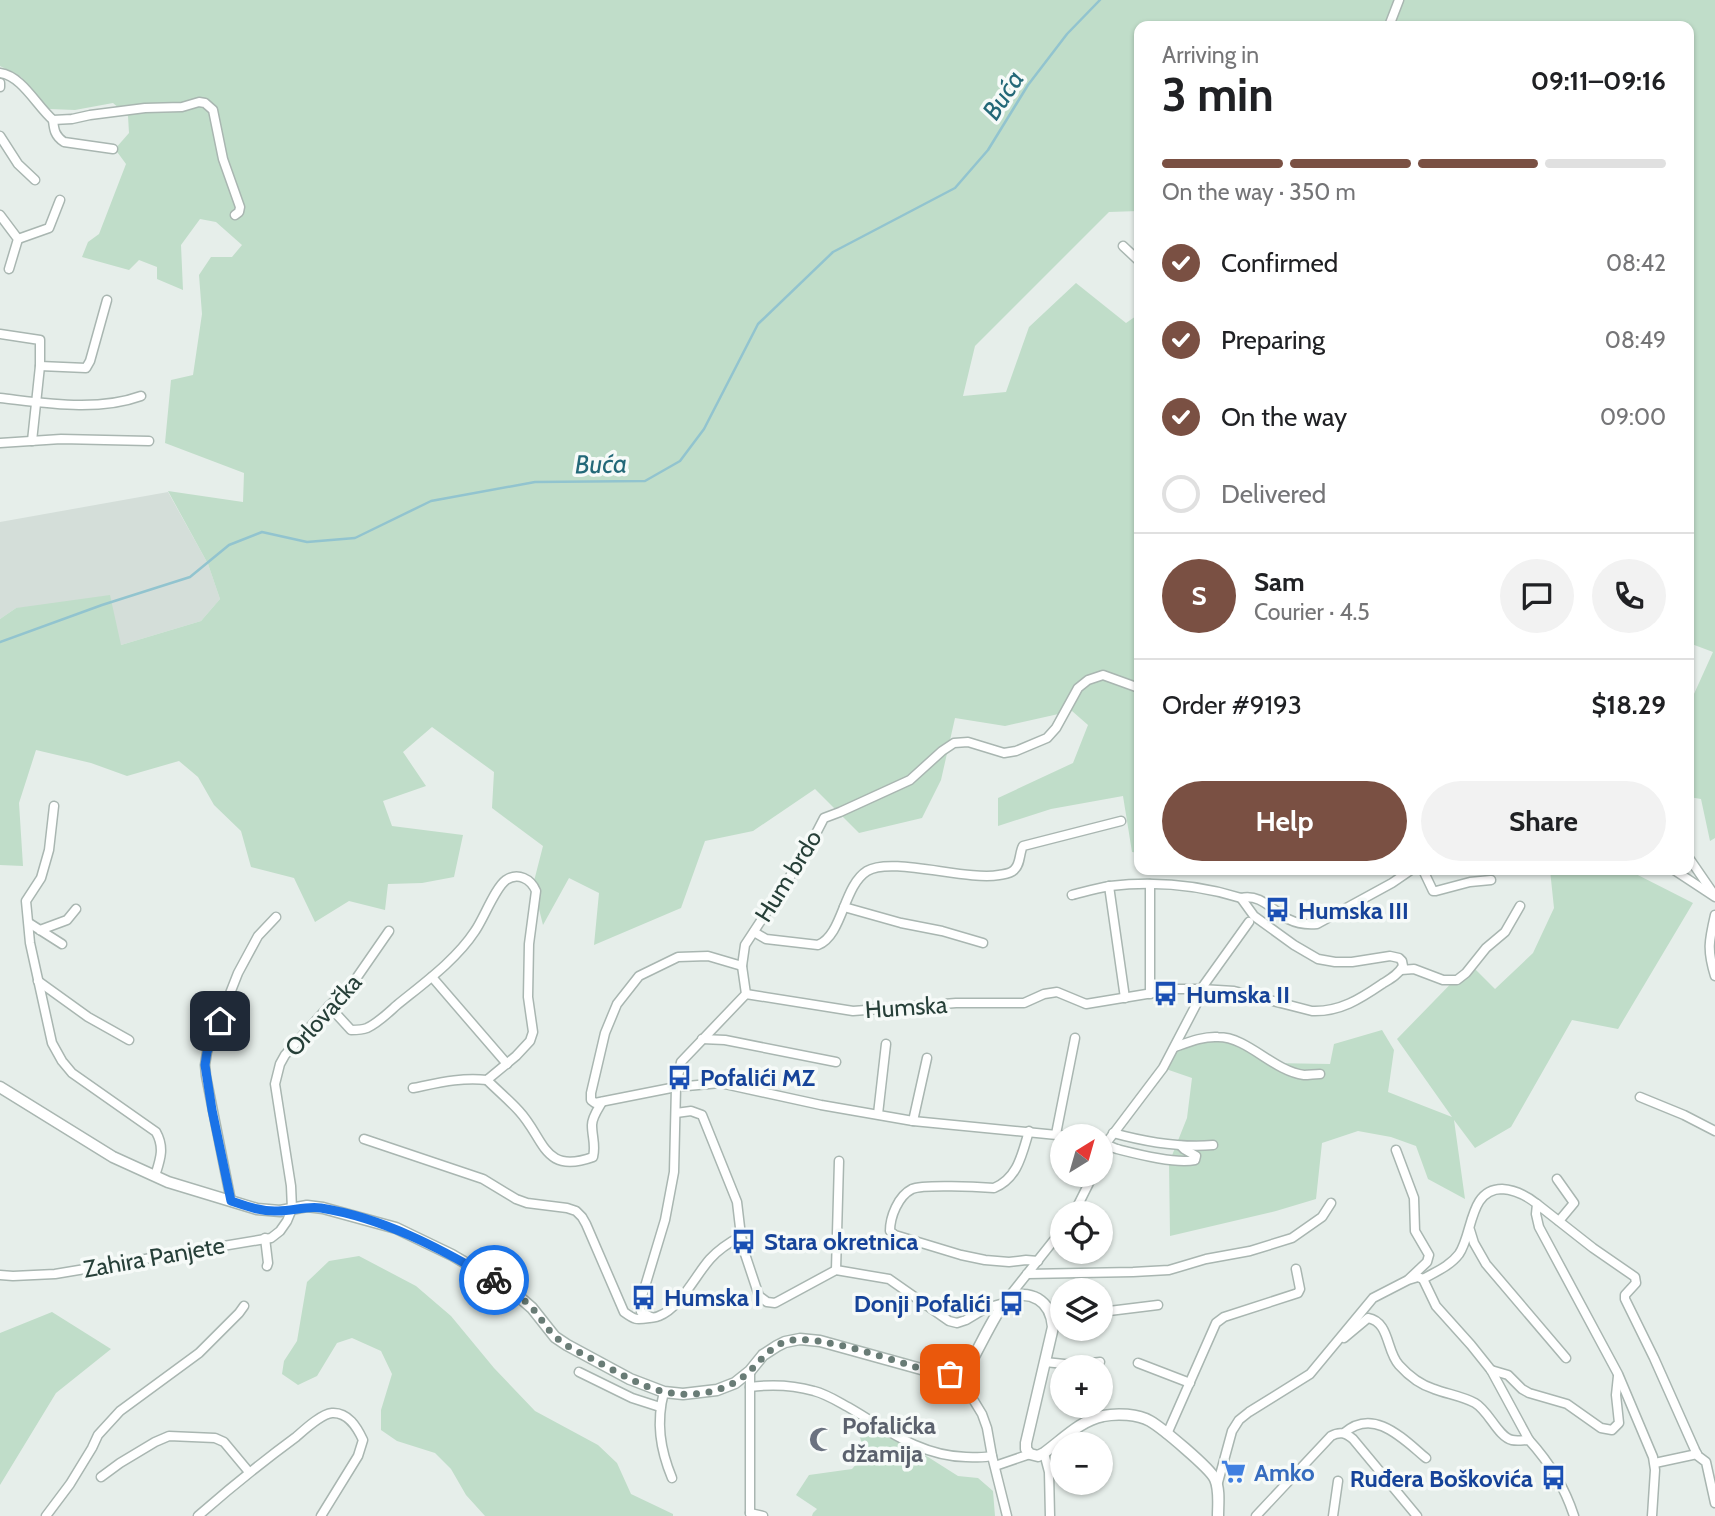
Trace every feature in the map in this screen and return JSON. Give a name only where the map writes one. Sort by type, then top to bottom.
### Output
[{"type":"street","points":[[1391,21],[1399,0]]},
{"type":"street","points":[[0,73],[17,79],[53,120],[58,138],[64,142],[113,149]]},
{"type":"street","points":[[53,120],[205,103],[214,110],[223,159],[240,207],[235,215]]},
{"type":"street","points":[[0,136],[18,164],[35,180]]},
{"type":"street","points":[[18,239],[49,228],[60,200]]},
{"type":"street","points":[[0,215],[18,239]]},
{"type":"street","points":[[9,269],[18,239]]},
{"type":"street","points":[[1124,246],[1134,256]]},
{"type":"street","points":[[40,366],[86,368],[93,353],[107,300]]},
{"type":"street","points":[[0,334],[40,340],[32,441]]},
{"type":"street","points":[[0,398],[103,405],[141,396]]},
{"type":"street","points":[[0,443],[61,439],[149,441]]},
{"type":"street","name":"Hum brdo","points":[[746,994],[742,965],[745,945],[808,849],[824,818],[910,780],[954,743],[968,742],[1004,753],[1047,738],[1056,728],[1078,688],[1088,680],[1103,675],[1134,686]]},
{"type":"street","points":[[54,806],[50,850],[41,878],[26,901],[30,943],[52,1043],[72,1073],[156,1132],[162,1151],[155,1176]]},
{"type":"street","name":"Hum brdo","points":[[754,932],[766,939],[818,946],[825,943],[831,934],[856,882],[870,869],[892,866],[998,876],[1015,870],[1023,846],[1121,821]]},
{"type":"street","points":[[1694,866],[1715,896]]},
{"type":"street","points":[[1072,895],[1109,886],[1150,884],[1204,888],[1241,898],[1255,897],[1289,919],[1304,925],[1317,924],[1404,875]]},
{"type":"street","points":[[1425,875],[1433,891],[1491,880]]},
{"type":"street","points":[[1682,875],[1715,896]]},
{"type":"street","points":[[329,1006],[351,1030],[366,1029],[439,971],[474,932],[505,881],[515,876],[525,878],[533,883],[536,891],[529,944],[528,997],[533,1032],[530,1041],[487,1080]]},
{"type":"street","points":[[1150,884],[1150,994]]},
{"type":"street","points":[[1109,886],[1125,998]]},
{"type":"street","points":[[1241,898],[1254,916],[1318,959],[1352,962],[1390,956],[1402,961],[1401,970],[1414,969],[1443,980],[1457,980],[1466,973],[1486,948],[1505,932],[1520,906]]},
{"type":"street","points":[[844,907],[983,943]]},
{"type":"street","points":[[40,930],[70,918],[76,909]]},
{"type":"street","points":[[1715,915],[1708,951],[1715,975]]},
{"type":"street","points":[[231,1201],[212,1110],[205,1065],[207,1052],[238,973],[258,936],[276,917]]},
{"type":"street","points":[[1213,1145],[1181,1146],[1137,1140],[1113,1133],[1155,1081],[1197,1003],[1201,989],[1249,922]]},
{"type":"street","points":[[29,923],[62,944]]},
{"type":"street","name":"Orlovačka","points":[[292,1209],[291,1186],[276,1100],[276,1077],[280,1064],[329,1006],[353,983],[389,931]]},
{"type":"street","points":[[742,965],[708,956],[678,957],[639,976],[617,1004],[605,1033],[591,1100],[595,1103],[676,1087],[720,1083],[913,1121],[1050,1133]]},
{"type":"street","name":"Humska","points":[[746,994],[853,1011],[956,1003],[1024,1003],[1044,994],[1057,992],[1086,1004],[1177,989],[1201,989],[1234,991],[1325,1012],[1359,1000],[1401,970]]},
{"type":"street","points":[[432,977],[507,1064]]},
{"type":"street","points":[[38,981],[88,1017],[129,1040]]},
{"type":"street","points":[[741,1236],[711,1258],[677,1303],[657,1318],[641,1312],[640,1303],[665,1220],[674,1172],[676,1087],[681,1062],[746,994]]},
{"type":"street","points":[[1175,1047],[1203,1038],[1220,1037],[1236,1041],[1287,1069],[1304,1075],[1320,1074]]},
{"type":"street","points":[[1058,1124],[1075,1038]]},
{"type":"street","points":[[702,1039],[725,1040],[836,1062]]},
{"type":"street","name":"Humska","points":[[878,1114],[886,1044]]},
{"type":"street","points":[[913,1121],[928,1058]]},
{"type":"street","points":[[413,1088],[452,1081],[487,1080],[520,1111],[552,1158],[561,1160],[577,1161],[593,1157],[596,1147],[592,1126],[602,1102]]},
{"type":"street","points":[[0,1087],[113,1157],[168,1182],[257,1209],[280,1211],[307,1206],[396,1228],[452,1255],[510,1289],[532,1308],[555,1337],[567,1345],[630,1379],[664,1392],[684,1394],[718,1390],[735,1383],[777,1346],[800,1339],[834,1345],[932,1372],[957,1373],[972,1360],[1004,1303],[1050,1246]]},
{"type":"street","points":[[1640,1097],[1715,1130]]},
{"type":"street","points":[[676,1113],[691,1111],[702,1115],[737,1202],[745,1254],[759,1296],[767,1302],[775,1303],[836,1270],[889,1279],[949,1321],[957,1323],[1022,1294],[1033,1296],[1050,1309]]},
{"type":"street","points":[[1029,1131],[1018,1166],[1012,1177],[1003,1184],[994,1188],[913,1189],[895,1209],[890,1231],[895,1235],[961,1255],[1009,1262],[1038,1261]]},
{"type":"street","points":[[364,1139],[483,1179],[527,1203],[576,1211],[586,1224],[624,1312],[639,1320],[651,1317]]},
{"type":"street","points":[[1113,1148],[1185,1162],[1195,1160],[1196,1156],[1181,1146]]},
{"type":"street","points":[[1396,1150],[1414,1198],[1415,1231],[1429,1255],[1427,1262],[1408,1280]]},
{"type":"street","points":[[836,1270],[839,1161]]},
{"type":"street","points":[[1557,1179],[1574,1201],[1559,1221]]},
{"type":"street","points":[[1423,1279],[1448,1265],[1458,1255],[1475,1208],[1483,1198],[1496,1190],[1514,1190],[1527,1196],[1635,1277],[1636,1283],[1625,1295],[1627,1304],[1697,1454],[1706,1462],[1715,1503]]},
{"type":"street","points":[[1027,1274],[1169,1270],[1292,1238],[1322,1217],[1331,1203]]},
{"type":"street","points":[[1537,1204],[1539,1227],[1618,1374],[1655,1463],[1651,1516]]},
{"type":"street","points":[[267,1266],[265,1238],[271,1238],[280,1231],[292,1209]]},
{"type":"street","points":[[1469,1229],[1486,1264],[1566,1358]]},
{"type":"street","name":"Zahira Panjete","points":[[0,1275],[55,1274],[265,1238]]},
{"type":"street","points":[[1167,1434],[1216,1323],[1224,1317],[1298,1293],[1300,1289],[1296,1269]]},
{"type":"street","points":[[1217,1486],[1232,1431],[1239,1420],[1304,1379],[1373,1298],[1418,1277],[1423,1279],[1436,1306],[1490,1370],[1529,1440],[1567,1493],[1574,1516]]},
{"type":"street","points":[[1113,1311],[1158,1305]]},
{"type":"street","points":[[46,1516],[70,1484],[98,1435],[109,1422],[199,1353],[244,1306]]},
{"type":"street","points":[[1338,1341],[1350,1334],[1366,1318],[1371,1318],[1383,1329],[1396,1361],[1416,1380],[1432,1389],[1475,1403],[1508,1438],[1529,1440]]},
{"type":"street","points":[[1030,1454],[1026,1443],[1050,1340]]},
{"type":"street","points":[[1045,1362],[1050,1363]]},
{"type":"street","points":[[1138,1363],[1190,1383]]},
{"type":"street","points":[[1490,1370],[1508,1375],[1521,1389],[1529,1393],[1567,1404],[1596,1425],[1609,1430],[1615,1429],[1619,1423],[1616,1395],[1618,1374]]},
{"type":"street","points":[[750,1371],[749,1515],[763,1516]]},
{"type":"street","points":[[579,1372],[632,1398],[660,1407]]},
{"type":"street","points":[[957,1373],[982,1414],[987,1428],[1007,1516]]},
{"type":"street","points":[[750,1387],[769,1384],[816,1391],[917,1448],[943,1456],[992,1456]]},
{"type":"street","points":[[664,1392],[660,1407],[659,1433],[664,1459],[672,1478]]},
{"type":"street","points":[[198,1516],[249,1472],[316,1421],[331,1413],[345,1415],[357,1427],[363,1440],[358,1456],[321,1516]]},
{"type":"street","points":[[995,1466],[1030,1454],[1038,1456],[1082,1424],[1101,1416],[1129,1415],[1149,1420],[1215,1478],[1218,1516]]},
{"type":"street","points":[[1344,1433],[1352,1426],[1360,1424],[1385,1426],[1426,1458]]},
{"type":"street","points":[[1256,1516],[1335,1433],[1344,1433],[1353,1439],[1417,1516]]},
{"type":"street","points":[[100,1477],[169,1436],[215,1438],[224,1442],[249,1472]]},
{"type":"street","points":[[1044,1453],[1049,1472],[1050,1516]]},
{"type":"street","points":[[1655,1463],[1697,1454]]},
{"type":"street","points":[[1333,1516],[1338,1481]]},
{"type":"shaded area","points":[[168,492],[208,564],[220,599],[201,621],[121,645],[16,608],[0,619],[0,522]]},
{"type":"green space","points":[[0,0],[1715,0],[1715,838],[1710,841],[1701,799],[1694,798],[1694,694],[1713,652],[1694,645],[1694,21],[1134,21],[1134,211],[1109,212],[975,346],[963,396],[1006,392],[1029,327],[1076,283],[1126,323],[1134,317],[1134,852],[1123,796],[1051,809],[998,826],[998,798],[1073,763],[1088,725],[1072,711],[1005,726],[955,718],[941,780],[922,818],[859,833],[815,789],[753,831],[705,841],[681,908],[594,945],[599,893],[569,878],[543,925],[533,885],[543,846],[492,808],[494,772],[432,727],[403,752],[426,786],[383,801],[392,826],[463,835],[454,877],[422,883],[388,884],[385,910],[349,901],[315,922],[294,878],[251,867],[241,831],[214,805],[198,777],[179,761],[127,776],[91,763],[36,750],[19,803],[23,866],[0,865],[0,619],[16,608],[110,595],[121,645],[201,621],[220,599],[208,564],[168,491],[243,502],[244,473],[165,443],[171,380],[193,375],[202,314],[199,275],[211,257],[232,257],[242,245],[216,222],[200,219],[181,245],[183,290],[157,279],[157,267],[139,260],[129,270],[82,257],[88,242],[99,234],[126,164],[115,149],[129,133],[128,116],[113,103],[75,110],[49,109],[21,77],[0,66]]},
{"type":"green space","points":[[1551,875],[1638,875],[1693,903],[1618,1029],[1572,1020],[1511,1127],[1475,1148],[1454,1120],[1465,1199],[1428,1179],[1416,1146],[1391,1137],[1358,1131],[1322,1143],[1316,1199],[1170,1236],[1169,1163],[1187,1118],[1192,1078],[1163,1068],[1169,1058],[1190,1042],[1236,1041],[1272,1063],[1330,1064],[1334,1044],[1382,1030],[1394,1050],[1388,1092],[1452,1117],[1397,1039],[1470,964],[1495,989],[1533,953],[1554,908]]},
{"type":"green space","points":[[359,1256],[416,1286],[451,1316],[494,1368],[535,1411],[598,1445],[617,1463],[631,1494],[673,1516],[485,1516],[466,1495],[451,1469],[435,1453],[397,1441],[381,1430],[381,1410],[392,1374],[381,1351],[352,1338],[337,1343],[317,1376],[298,1385],[282,1374],[284,1361],[297,1341],[307,1282],[329,1261]]},
{"type":"green space","points":[[52,1312],[111,1349],[56,1393],[0,1485],[0,1333]]},
{"type":"green space","points":[[853,1420],[928,1457],[958,1476],[978,1478],[993,1491],[995,1516],[812,1516],[817,1509],[796,1495],[809,1475],[852,1469],[866,1453]]},
{"type":"waterway","name":"Buća","points":[[0,642],[190,577],[229,545],[262,532],[307,542],[355,538],[431,501],[535,482],[645,481],[680,461],[704,429],[758,324],[833,252],[955,188],[988,150],[1028,85],[1067,34],[1100,0]]},
{"type":"way so far","points":[[494,1280],[510,1289],[532,1308],[555,1337],[567,1345],[630,1379],[664,1392],[684,1394],[718,1390],[735,1383],[777,1346],[800,1339],[820,1341],[932,1372],[950,1374]]},
{"type":"place","name":"Humska III","points":[[1278,910]]},
{"type":"place","name":"Humska II","points":[[1166,994]]},
{"type":"place","name":"Pofalići MZ","points":[[680,1077]]},
{"type":"place","name":"Stara okretnica","points":[[744,1241]]},
{"type":"place","name":"Humska I","points":[[644,1297]]},
{"type":"place","name":"Donji Pofalići","points":[[1011,1303]]},
{"type":"place","name":"Pofalićka džamija","points":[[822,1439]]},
{"type":"place","name":"Amko","points":[[1234,1472]]},
{"type":"place","name":"Ruđera Boškovića","points":[[1553,1478]]},
{"type":"route","points":[[220,1021],[207,1052],[205,1065],[231,1201],[269,1211],[307,1206],[323,1208],[396,1228],[452,1255],[494,1280]]}]
